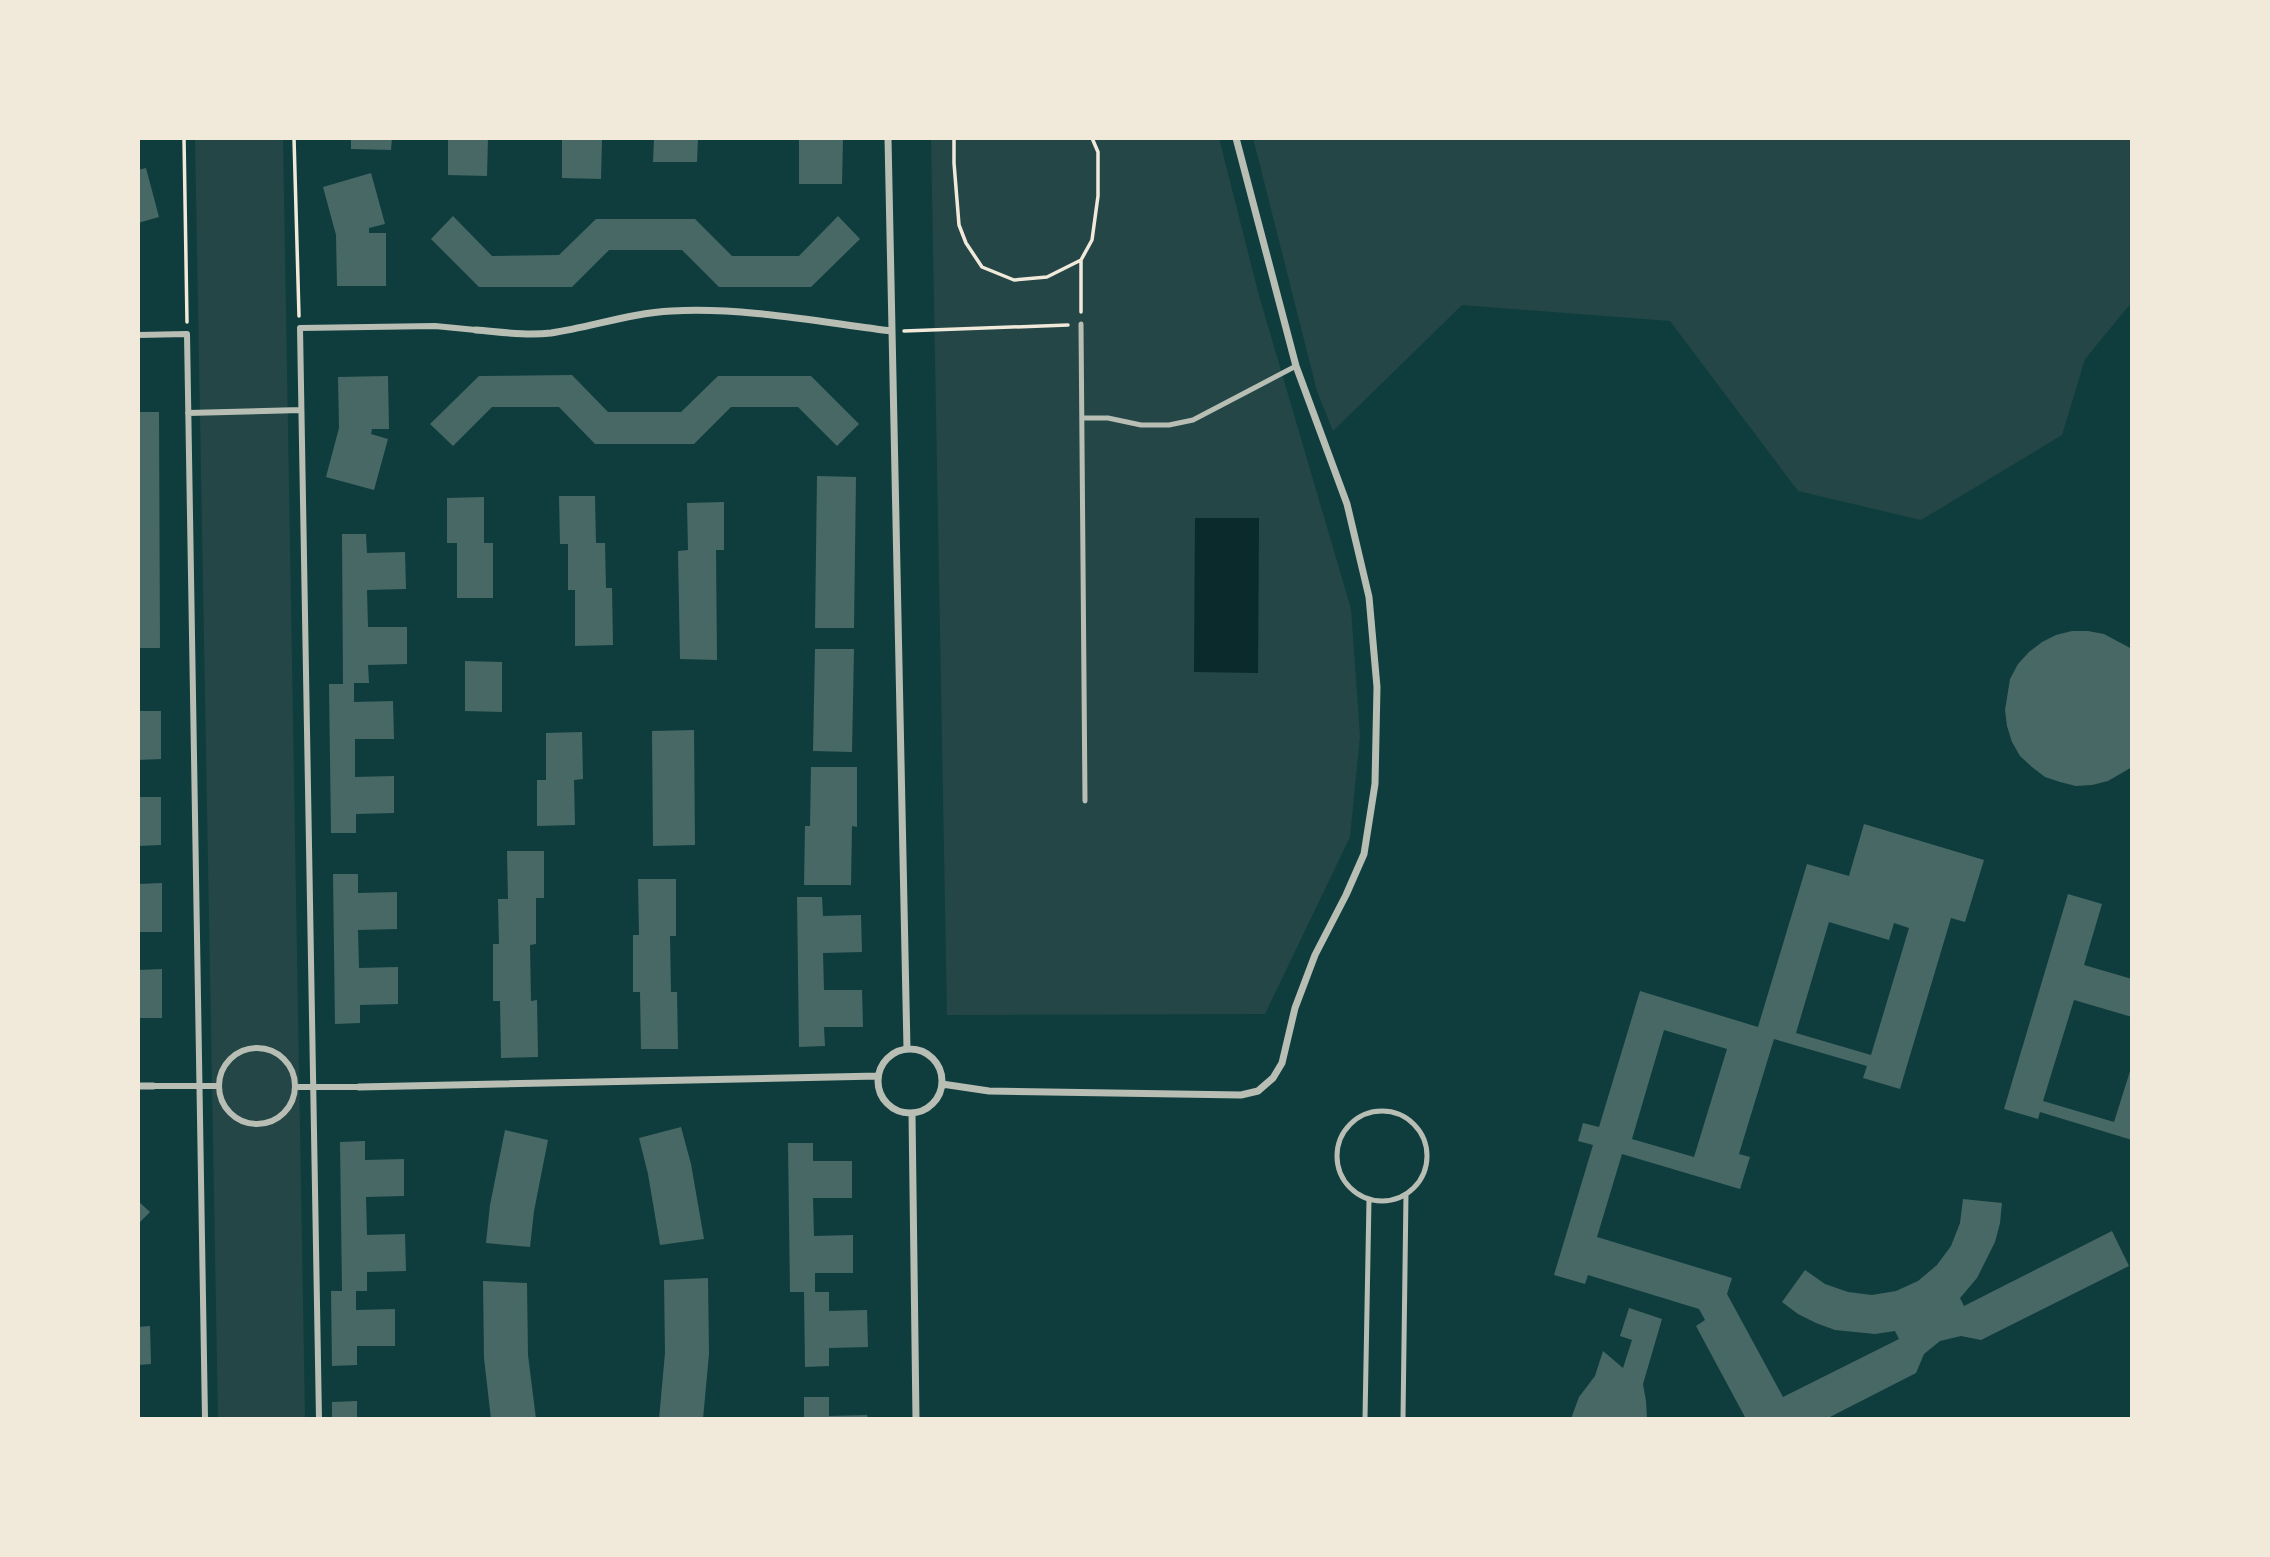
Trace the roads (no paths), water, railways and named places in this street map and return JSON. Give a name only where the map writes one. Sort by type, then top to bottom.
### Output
[{"type":"street","points":[[888,138],[907,1049]]},
{"type":"street","points":[[942,1084],[989,1091],[1241,1095],[1258,1091],[1273,1078],[1282,1063],[1295,1008],[1315,955],[1364,854],[1375,784],[1377,687],[1369,597],[1347,504],[1296,366],[1236,138]]},
{"type":"street","points":[[319,1419],[300,328],[435,326],[528,334],[548,333],[620,317],[676,311],[754,314],[892,331]]},
{"type":"street","points":[[138,335],[187,334],[205,1419]]},
{"type":"street","points":[[188,413],[301,410]]},
{"type":"street","points":[[267,1049],[278,1054],[288,1064],[295,1087],[286,1111],[276,1119],[252,1124],[240,1121],[230,1113],[223,1103],[219,1079],[223,1067],[242,1051],[267,1049]]},
{"type":"street","points":[[907,1049],[916,1049],[933,1058],[939,1066],[942,1084],[940,1093],[929,1107],[912,1113],[894,1109],[887,1103],[881,1095],[878,1076],[888,1057],[907,1049]]},
{"type":"street","points":[[295,1087],[878,1076]]},
{"type":"street","points":[[138,1086],[219,1086]]},
{"type":"street","points":[[912,1113],[916,1419]]},
{"type":"lane","points":[[1081,324],[1085,801]]},
{"type":"lane","points":[[1083,418],[1108,418],[1141,425],[1168,425],[1193,420],[1296,366]]},
{"type":"lane","points":[[1382,1110],[1395,1112],[1406,1117],[1423,1137],[1427,1162],[1416,1185],[1406,1194],[1382,1201],[1369,1199],[1357,1194],[1341,1174],[1338,1149],[1341,1137],[1348,1126],[1358,1118],[1382,1110]]},
{"type":"lane","points":[[1403,1419],[1406,1194]]},
{"type":"lane","points":[[1365,1419],[1369,1199]]}]
